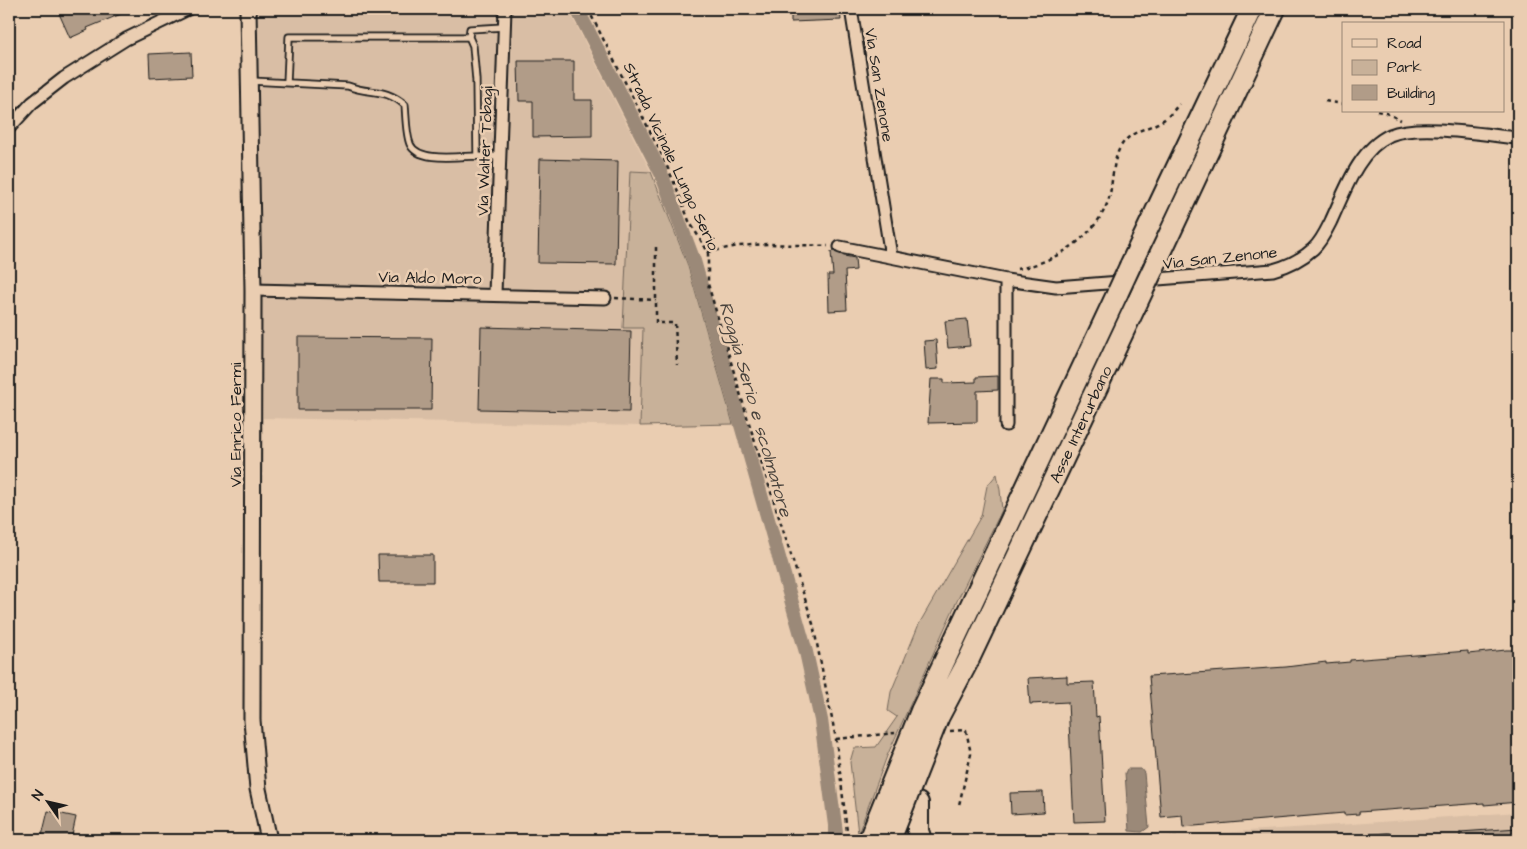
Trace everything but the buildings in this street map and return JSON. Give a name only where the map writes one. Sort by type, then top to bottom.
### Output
[{"type":"highway","name":"Asse Interurbano","points":[[869,840],[930,714],[1118,292],[1252,9]]},
{"type":"highway","name":"Asse Interurbano","points":[[890,840],[930,714],[968,662],[1275,9]]},
{"type":"highway","points":[[921,840],[918,830],[918,803],[927,774],[930,714]]},
{"type":"street","points":[[9,128],[32,103],[64,78],[126,40],[188,9]]},
{"type":"street","name":"Via Enrico Fermi","points":[[248,9],[253,290],[252,720],[258,789],[269,840]]},
{"type":"street","name":"Via Walter Tobagi","points":[[495,294],[505,9]]},
{"type":"street","name":"Via San Zenone","points":[[851,9],[891,256]]},
{"type":"street","name":"Via San Zenone","points":[[840,247],[1006,280],[1056,287],[1273,270],[1288,266],[1314,248],[1323,236],[1358,166],[1372,148],[1390,135],[1420,129],[1518,138]]},
{"type":"street","points":[[1006,280],[1006,425]]},
{"type":"street","name":"Via Aldo Moro","points":[[253,290],[606,298]]},
{"type":"lane","points":[[476,156],[476,80],[473,46],[469,37],[470,29],[504,27]]},
{"type":"lane","points":[[287,83],[289,37],[469,37]]},
{"type":"lane","points":[[249,81],[348,86],[359,90],[383,92],[395,97],[405,105],[411,145],[420,154],[430,157],[500,157]]},
{"type":"lane","points":[[1336,840],[1388,837],[1396,840]]},
{"type":"path","name":"Strada Vicinale Lungo Serio","points":[[588,9],[670,172],[689,222],[708,252],[708,284],[748,420],[813,624],[836,739],[848,840]]},
{"type":"path","points":[[1325,101],[1342,104]]},
{"type":"path","points":[[1015,269],[1041,264],[1063,252],[1090,231],[1101,216],[1110,196],[1116,159],[1122,143],[1134,134],[1165,119],[1179,104]]},
{"type":"path","points":[[708,252],[738,246],[768,244],[840,247]]},
{"type":"path","points":[[656,247],[656,323],[675,323],[677,365]]},
{"type":"path","points":[[606,298],[656,300]]},
{"type":"shaded area","points":[[257,9],[568,9],[651,172],[630,171],[623,328],[643,327],[640,426],[263,418]]},
{"type":"shaded area","points":[[1127,769],[1141,769],[1144,773],[1149,827],[1142,832],[1129,831],[1125,773]]},
{"type":"shaded area","points":[[1518,812],[1518,840],[1118,840],[1338,825]]},
{"type":"green space","points":[[630,171],[651,172],[687,263],[733,424],[640,426],[643,328],[623,328]]},
{"type":"green space","points":[[997,474],[1002,510],[956,603],[887,756],[858,834],[850,762],[854,748],[876,747],[897,717],[888,711],[891,692],[919,624],[981,516],[987,486]]},
{"type":"waterway","name":"Roggia Serio e scolmatore","points":[[577,9],[661,173],[694,261],[806,652],[821,720],[837,840]]}]
